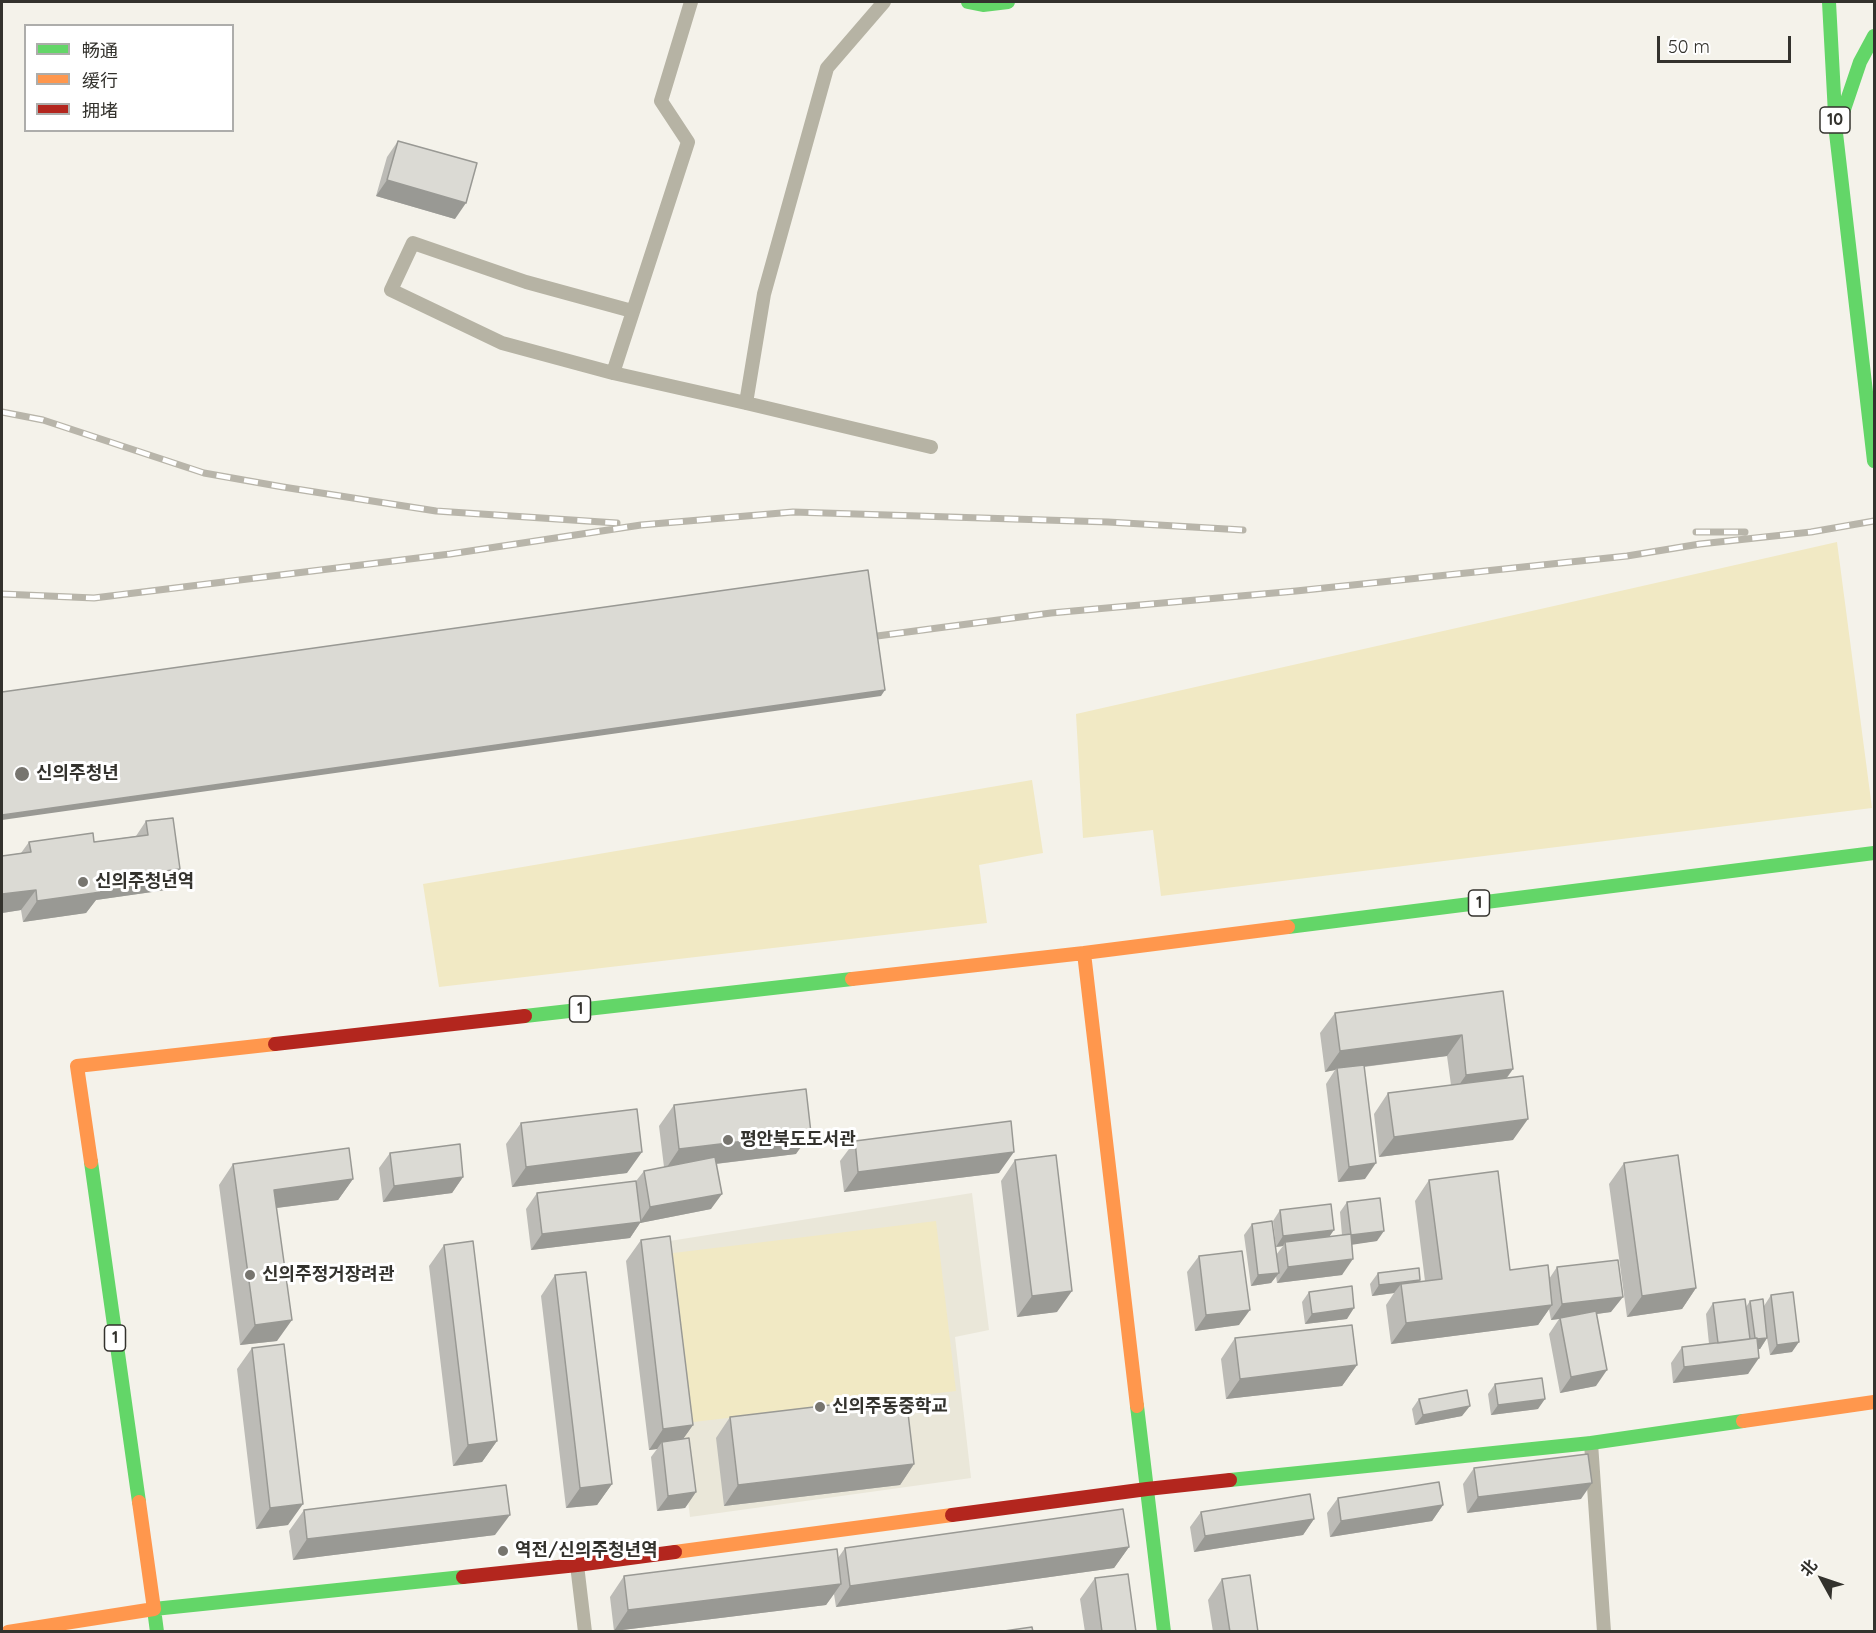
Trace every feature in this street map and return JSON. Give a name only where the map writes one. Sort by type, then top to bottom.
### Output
[{"type":"main road","points":[[968,2],[1008,2]]},
{"type":"main road","name":"10","points":[[1829,2],[1836,133],[1875,461]]},
{"type":"main road","name":"10","points":[[1836,133],[1860,62],[1875,36]]},
{"type":"main road","name":"1","points":[[154,1610],[76,1066],[1084,953],[1875,853]]},
{"type":"main road","points":[[1084,953],[1164,1632]]},
{"type":"main road","points":[[8,1632],[154,1610],[577,1565],[1147,1489],[1592,1443],[1875,1401]]},
{"type":"main road","points":[[154,1610],[157,1632]]},
{"type":"street","points":[[613,373],[688,142],[660,101],[691,2]]},
{"type":"street","points":[[746,403],[764,294],[828,68],[884,2]]},
{"type":"street","points":[[632,311],[526,282],[413,243],[392,290],[502,343],[613,373],[931,447]]},
{"type":"street","points":[[1592,1443],[1604,1632]]},
{"type":"street","points":[[577,1565],[585,1632]]},
{"type":"shaded area","points":[[1837,542],[1872,808],[1161,896],[1153,830],[1083,838],[1076,714]]},
{"type":"shaded area","points":[[1032,780],[1043,853],[979,865],[987,923],[439,987],[423,884]]},
{"type":"shaded area","name":"신의주동중학교","points":[[972,1193],[989,1330],[955,1337],[971,1478],[690,1517],[657,1243]]},
{"type":"shaded area","points":[[936,1221],[956,1391],[685,1423],[665,1254]]},
{"type":"building","points":[[398,141],[477,163],[466,203],[387,180]]},
{"type":"building","points":[[868,570],[885,690],[2,815],[2,692]]},
{"type":"building","points":[[173,818],[180,869],[99,880],[101,892],[37,901],[36,890],[2,894],[2,856],[31,852],[29,842],[93,833],[94,842],[148,835],[146,821]]},
{"type":"building","points":[[1503,991],[1513,1069],[1466,1075],[1462,1035],[1340,1051],[1335,1013]]},
{"type":"building","points":[[1364,1065],[1376,1163],[1349,1167],[1337,1068]]},
{"type":"building","points":[[1523,1076],[1528,1119],[1394,1137],[1388,1093]]},
{"type":"building","points":[[806,1089],[811,1133],[679,1149],[674,1105]]},
{"type":"building","points":[[637,1109],[642,1152],[526,1167],[521,1123]]},
{"type":"building","points":[[1011,1121],[1014,1152],[858,1172],[855,1141]]},
{"type":"building","points":[[460,1144],[463,1177],[394,1186],[390,1153]]},
{"type":"building","points":[[349,1148],[353,1179],[274,1190],[292,1320],[255,1325],[233,1164]]},
{"type":"building","points":[[1056,1155],[1072,1291],[1032,1296],[1015,1160]]},
{"type":"building","points":[[1678,1155],[1696,1288],[1642,1296],[1624,1163]]},
{"type":"building","points":[[715,1157],[722,1194],[650,1207],[644,1171]]},
{"type":"building","points":[[1498,1171],[1510,1270],[1548,1265],[1552,1305],[1406,1323],[1401,1284],[1442,1279],[1429,1180]]},
{"type":"building","points":[[636,1181],[641,1222],[542,1234],[537,1193]]},
{"type":"building","points":[[1380,1198],[1384,1231],[1351,1235],[1347,1202]]},
{"type":"building","points":[[1331,1204],[1334,1230],[1283,1236],[1280,1210]]},
{"type":"building","points":[[1272,1221],[1279,1273],[1258,1275],[1252,1224]]},
{"type":"building","points":[[1351,1234],[1353,1259],[1288,1267],[1285,1242]]},
{"type":"building","points":[[670,1236],[693,1425],[663,1429],[641,1240]]},
{"type":"building","points":[[473,1241],[497,1441],[468,1445],[444,1245]]},
{"type":"building","points":[[1242,1251],[1250,1310],[1206,1315],[1199,1256]]},
{"type":"building","points":[[1618,1260],[1623,1297],[1562,1304],[1557,1267]]},
{"type":"building","points":[[1419,1268],[1420,1280],[1379,1285],[1378,1273]]},
{"type":"building","points":[[586,1272],[612,1484],[580,1488],[555,1275]]},
{"type":"building","points":[[1352,1286],[1354,1308],[1312,1314],[1309,1292]]},
{"type":"building","points":[[1793,1292],[1799,1342],[1777,1345],[1771,1295]]},
{"type":"building","points":[[1745,1299],[1750,1339],[1718,1343],[1713,1303]]},
{"type":"building","points":[[1763,1299],[1767,1338],[1757,1339],[1750,1301]]},
{"type":"building","points":[[1596,1311],[1607,1370],[1571,1377],[1560,1318]]},
{"type":"building","points":[[1352,1325],[1357,1365],[1240,1379],[1235,1338]]},
{"type":"building","points":[[1757,1338],[1759,1358],[1684,1367],[1682,1347]]},
{"type":"building","points":[[284,1344],[303,1504],[270,1508],[252,1348]]},
{"type":"building","points":[[1542,1378],[1545,1399],[1498,1405],[1495,1384]]},
{"type":"building","points":[[1467,1390],[1470,1406],[1423,1415],[1419,1399]]},
{"type":"building","points":[[906,1396],[914,1464],[738,1485],[730,1417]]},
{"type":"building","points":[[689,1438],[696,1492],[668,1496],[662,1442]]},
{"type":"building","points":[[1588,1454],[1592,1483],[1478,1497],[1474,1468]]},
{"type":"building","points":[[1439,1482],[1443,1505],[1341,1521],[1338,1498]]},
{"type":"building","points":[[506,1485],[510,1515],[307,1539],[304,1510]]},
{"type":"building","points":[[1310,1494],[1314,1519],[1205,1536],[1201,1512]]},
{"type":"building","points":[[1123,1509],[1129,1547],[850,1586],[845,1548]]},
{"type":"building","points":[[837,1549],[841,1584],[628,1610],[624,1576]]},
{"type":"building","points":[[1128,1574],[1136,1632],[1102,1632],[1095,1578]]},
{"type":"building","points":[[1250,1575],[1258,1632],[1230,1632],[1222,1579]]},
{"type":"building","points":[[1032,1627],[1033,1632],[997,1632]]},
{"type":"railway","points":[[2,412],[43,420],[204,473],[436,511],[617,523]]},
{"type":"railway","points":[[2,594],[94,598],[450,554],[641,525],[793,512],[1108,522],[1243,530]]},
{"type":"railway","points":[[862,638],[1051,613],[1296,591],[1627,556],[1700,544],[1811,532],[1874,521]]},
{"type":"railway","points":[[1696,532],[1745,532]]},
{"type":"traffic: fast","points":[[968,2],[983,5],[1008,2]]},
{"type":"traffic: fast","points":[[1829,2],[1836,133],[1860,62],[1874,36]]},
{"type":"traffic: fast","points":[[1836,133],[1874,461]]},
{"type":"traffic: fast","points":[[1288,927],[1874,853]]},
{"type":"traffic: fast","points":[[525,1016],[852,979]]},
{"type":"traffic: fast","points":[[91,1162],[139,1502]]},
{"type":"traffic: fast","points":[[1137,1406],[1164,1632]]},
{"type":"traffic: fast","points":[[1230,1480],[1591,1443],[1743,1421]]},
{"type":"traffic: fast","points":[[157,1632],[154,1609],[463,1577]]},
{"type":"traffic: slow","points":[[852,979],[1288,927]]},
{"type":"traffic: slow","points":[[1084,953],[1137,1406]]},
{"type":"traffic: slow","points":[[91,1162],[77,1066],[275,1044]]},
{"type":"traffic: slow","points":[[1743,1421],[1874,1402]]},
{"type":"traffic: slow","points":[[8,1632],[154,1609],[139,1502]]},
{"type":"traffic: slow","points":[[675,1552],[952,1515]]},
{"type":"traffic: jam","points":[[275,1044],[525,1016]]},
{"type":"traffic: jam","points":[[952,1515],[1230,1480]]},
{"type":"traffic: jam","points":[[463,1577],[675,1552]]},
{"type":"place","name":"신의주청년","points":[[22,774]]},
{"type":"place","name":"신의주청년역","points":[[83,882]]},
{"type":"place","name":"평안북도도서관","points":[[728,1140]]},
{"type":"place","name":"신의주정거장려관","points":[[250,1275]]},
{"type":"place","name":"신의주동중학교","points":[[820,1407]]},
{"type":"place","name":"역전/신의주청년역","points":[[503,1551]]}]
